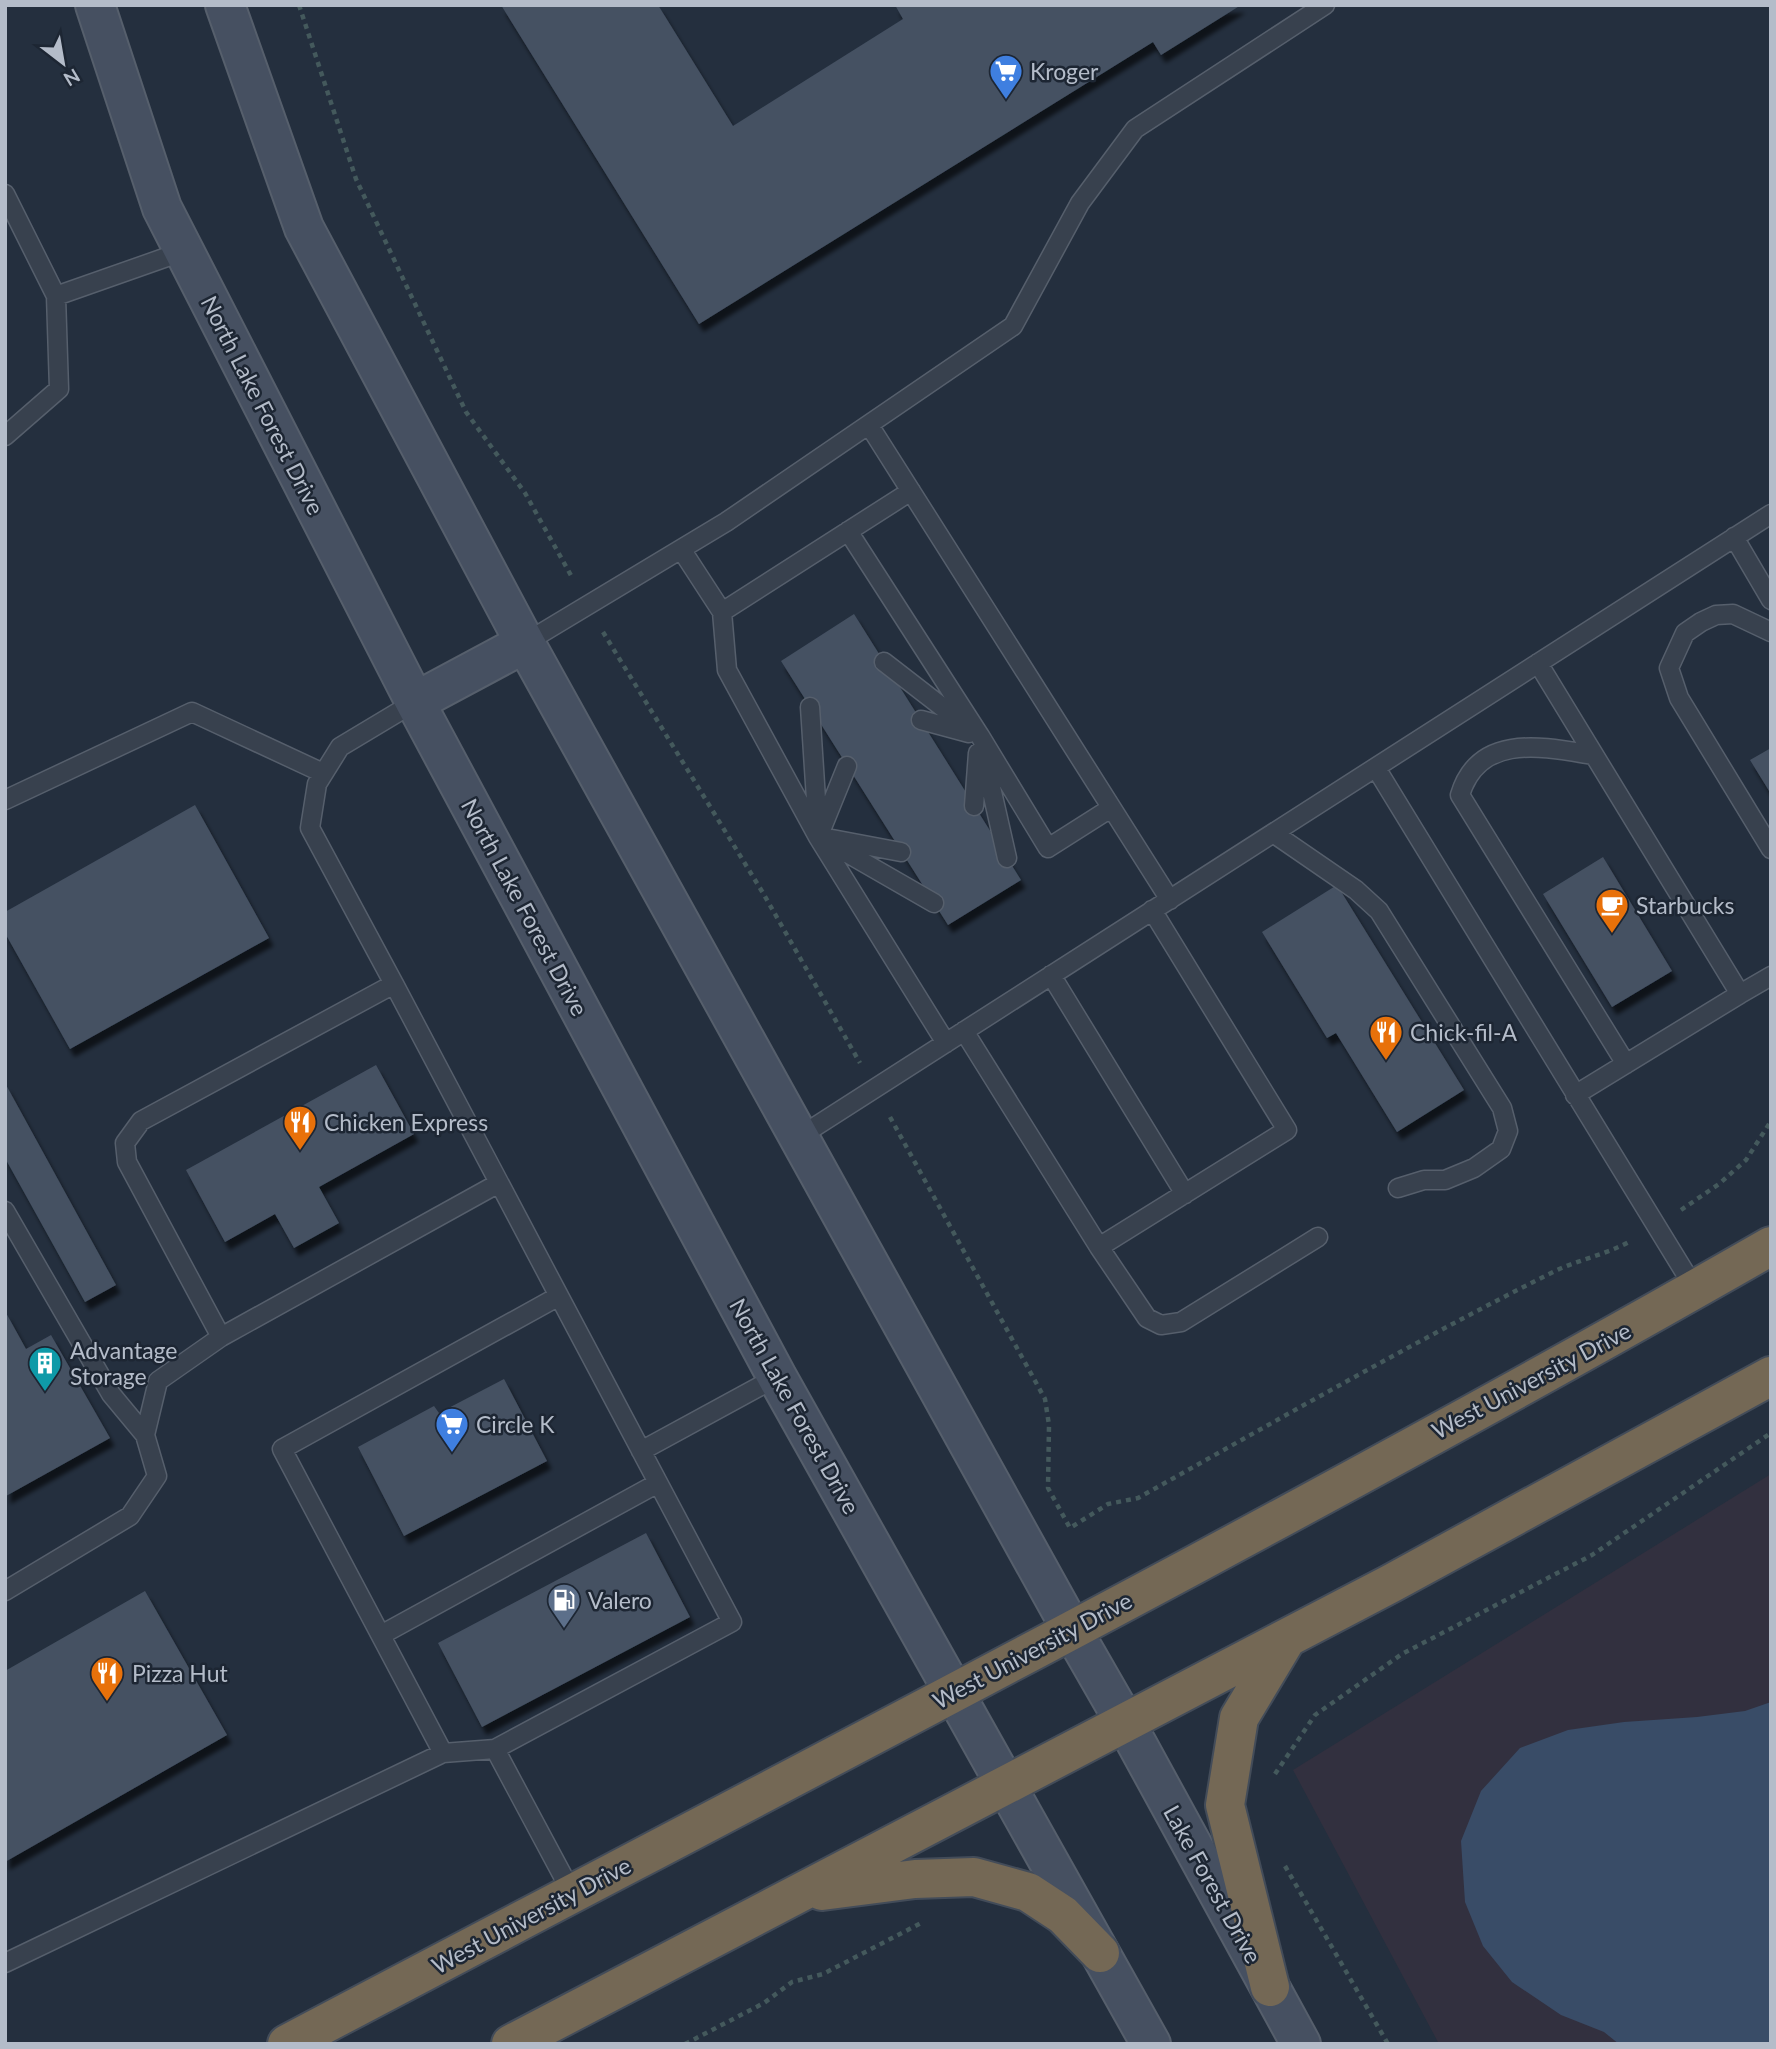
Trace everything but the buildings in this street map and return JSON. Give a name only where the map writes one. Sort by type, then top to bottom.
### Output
[{"type":"highway","name":"West University Drive","points":[[287,2044],[1072,1630],[1621,1332],[1771,1246]]},
{"type":"highway","points":[[511,2044],[1126,1724],[1771,1376]]},
{"type":"highway","points":[[1270,1987],[1225,1805],[1239,1718],[1287,1638]]},
{"type":"highway","points":[[796,1894],[915,1879],[974,1877],[1028,1892],[1063,1915],[1100,1953]]},
{"type":"main road","name":"North Lake Forest Drive","points":[[96,5],[162,208],[184,251],[415,702],[777,1377],[1007,1785]]},
{"type":"main road","points":[[225,5],[304,228],[525,643],[1126,1724]]},
{"type":"main road","points":[[415,702],[525,643]]},
{"type":"main road","name":"Lake Forest Drive","points":[[1126,1724],[1301,2044]]},
{"type":"main road","points":[[1007,1785],[1151,2044]]},
{"type":"lane","points":[[525,643],[726,522],[1013,326],[1080,203],[1135,129],[1325,5]]},
{"type":"lane","points":[[5,194],[57,296],[59,389],[5,436]]},
{"type":"lane","points":[[57,296],[184,251]]},
{"type":"lane","points":[[869,425],[1170,900]]},
{"type":"lane","points":[[722,612],[911,491]]},
{"type":"lane","points":[[799,1137],[1771,514]]},
{"type":"lane","points":[[848,531],[980,736],[1048,848],[1111,808]]},
{"type":"lane","points":[[1734,537],[1771,600]]},
{"type":"lane","points":[[681,549],[722,612],[727,670],[818,837],[946,1043]]},
{"type":"lane","points":[[1771,632],[1733,614],[1716,615],[1685,633],[1669,668],[1679,698],[1771,849]]},
{"type":"lane","points":[[884,662],[980,736],[1007,858]]},
{"type":"lane","points":[[1538,663],[1740,994]]},
{"type":"lane","points":[[5,1963],[443,1753],[495,1749],[732,1622],[310,828],[317,784],[340,747],[415,702]]},
{"type":"lane","points":[[810,707],[818,837]]},
{"type":"lane","points":[[5,800],[192,712],[323,773]]},
{"type":"lane","points":[[921,720],[980,736]]},
{"type":"lane","points":[[974,806],[980,736]]},
{"type":"lane","points":[[1593,755],[1534,746],[1508,748],[1472,769],[1460,794],[1626,1064]]},
{"type":"lane","points":[[818,837],[847,766]]},
{"type":"lane","points":[[1376,768],[1695,1289]]},
{"type":"lane","points":[[1273,833],[1356,890],[1379,911],[1502,1108],[1508,1130],[1501,1149],[1474,1168],[1445,1180],[1424,1180],[1398,1188]]},
{"type":"lane","points":[[818,837],[901,852]]},
{"type":"lane","points":[[818,837],[934,903]]},
{"type":"lane","points":[[1099,1247],[1287,1130],[1152,910]]},
{"type":"lane","points":[[1051,975],[1185,1194]]},
{"type":"lane","points":[[1575,1095],[1771,976]]},
{"type":"lane","points":[[222,1337],[127,1162],[125,1143],[141,1121],[394,984]]},
{"type":"lane","points":[[964,1031],[1099,1247],[1147,1318],[1161,1325],[1181,1322],[1318,1237]]},
{"type":"lane","points":[[145,1435],[158,1381],[222,1337],[499,1183]]},
{"type":"lane","points":[[5,1211],[111,1394],[145,1435],[157,1476],[130,1516],[5,1591]]},
{"type":"lane","points":[[443,1753],[282,1449],[559,1296]]},
{"type":"lane","points":[[641,1451],[777,1377]]},
{"type":"lane","points":[[381,1635],[658,1483]]},
{"type":"lane","points":[[495,1749],[572,1893]]},
{"type":"path","points":[[299,5],[356,179],[466,412],[525,493],[587,605],[763,893],[1045,1399],[1049,1425],[1048,1488],[1070,1528],[1108,1504],[1138,1498],[1449,1326],[1558,1269],[1606,1254],[1657,1227],[1719,1184],[1745,1160],[1771,1121]]},
{"type":"path","points":[[1272,1779],[1315,1714],[1391,1661],[1592,1555],[1771,1433]]},
{"type":"path","points":[[1280,1856],[1388,2044]]},
{"type":"path","points":[[685,2044],[764,2003],[792,1982],[823,1975],[924,1921],[934,1919]]},
{"type":"shaded area","points":[[1771,1474],[1771,2044],[1439,2044],[1293,1770]]},
{"type":"water","points":[[1771,1702],[1771,2044],[1619,2044],[1604,2032],[1561,2015],[1512,1982],[1483,1946],[1465,1902],[1461,1841],[1481,1791],[1520,1748],[1568,1730],[1745,1711]]},
{"type":"place","name":"Kroger","points":[[1006,101]]},
{"type":"place","name":"Starbucks","points":[[1612,935]]},
{"type":"place","name":"Chick-fil-A","points":[[1386,1062]]},
{"type":"place","name":"Chicken Express","points":[[300,1152]]},
{"type":"place","name":"Advantage Storage","points":[[45,1393]]},
{"type":"place","name":"Circle K","points":[[452,1454]]},
{"type":"place","name":"Valero","points":[[564,1630]]},
{"type":"place","name":"Pizza Hut","points":[[107,1703]]}]
